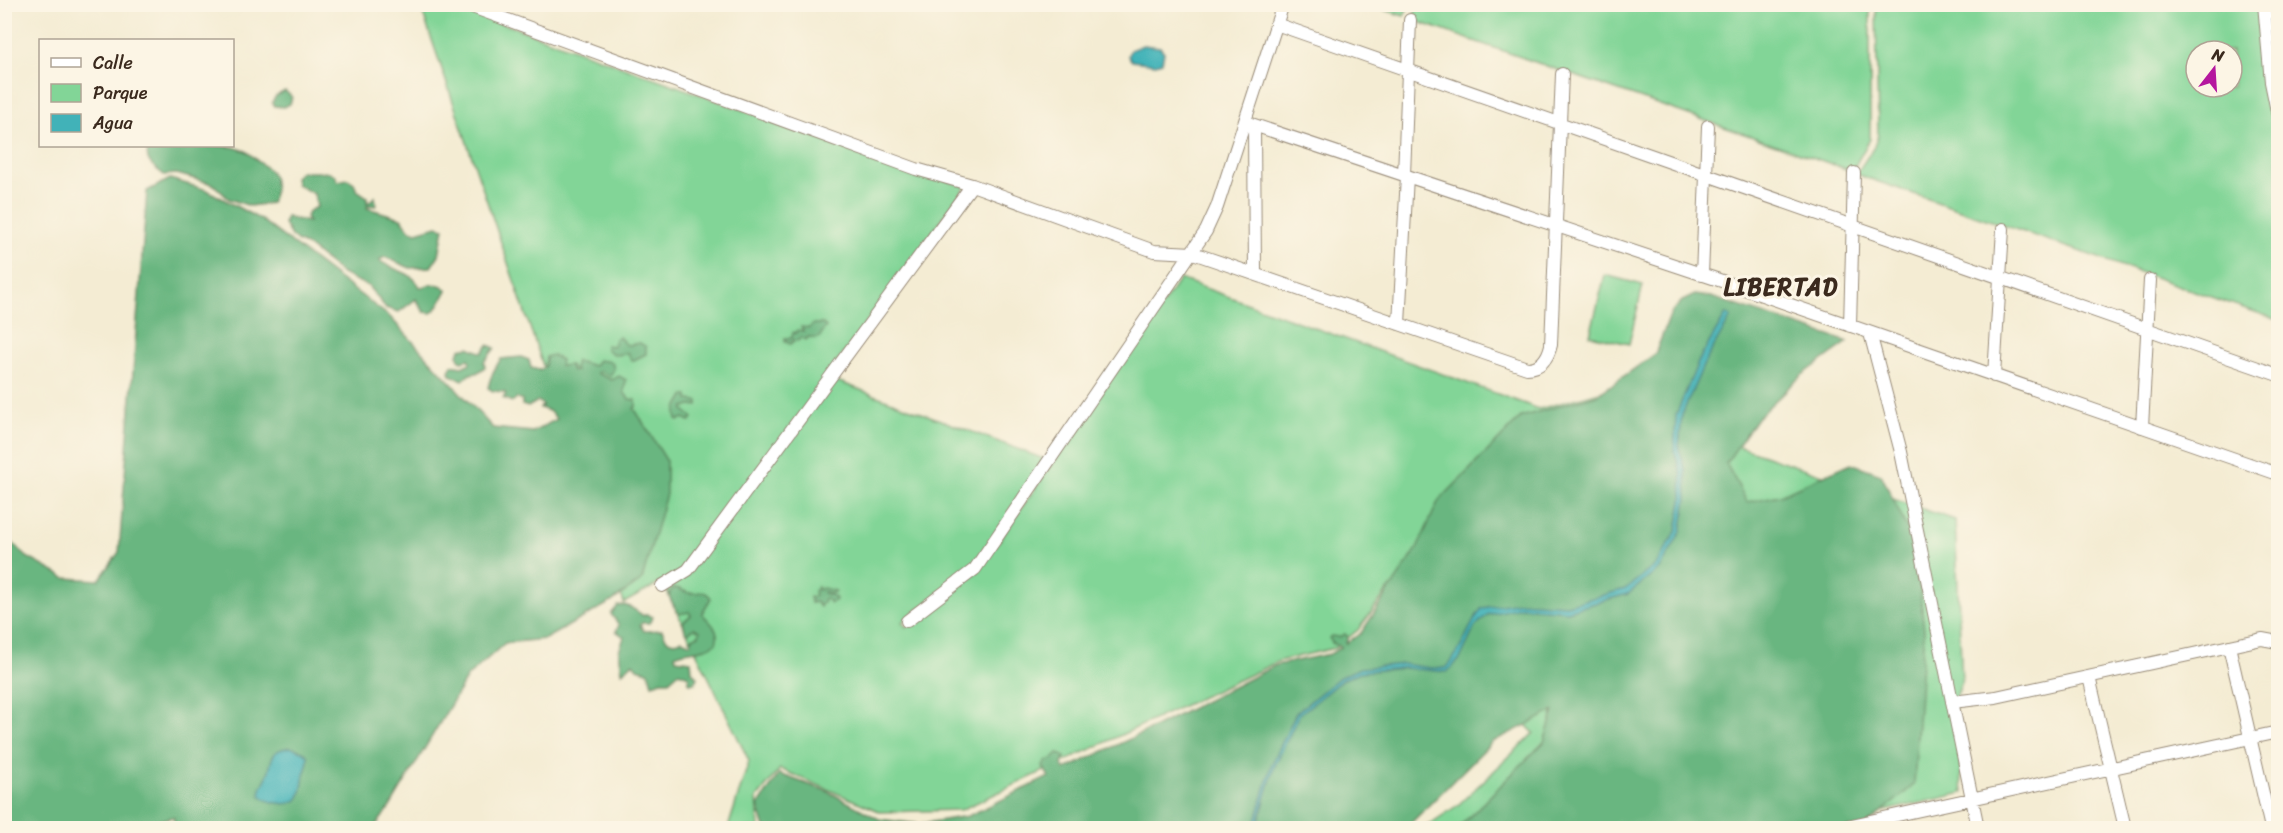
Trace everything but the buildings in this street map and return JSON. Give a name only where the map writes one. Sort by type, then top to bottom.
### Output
[{"type":"street","points":[[464,4],[916,169],[972,185],[1154,251],[1193,253],[1527,368],[1534,368],[1549,355],[1551,345],[1562,74]]},
{"type":"street","points":[[908,621],[975,569],[1193,253],[1217,207],[1250,123],[1283,4]]},
{"type":"street","points":[[2264,4],[2272,91],[2278,116]]},
{"type":"street","points":[[1399,324],[1410,20]]},
{"type":"street","points":[[1276,24],[2278,375]]},
{"type":"street","points":[[1250,123],[1702,274],[2278,474]]},
{"type":"street","points":[[1250,123],[1255,274]]},
{"type":"street","points":[[1702,274],[1708,126]]},
{"type":"street","points":[[1850,326],[1854,173]]},
{"type":"street","points":[[662,586],[688,570],[972,185]]},
{"type":"street","points":[[1994,376],[2002,228]]},
{"type":"street","points":[[2142,428],[2150,279]]},
{"type":"street","points":[[1870,333],[1901,452],[1978,828]]},
{"type":"street","points":[[1952,702],[1996,697],[2262,639],[2278,642]]},
{"type":"street","points":[[2229,646],[2271,828]]},
{"type":"street","points":[[2089,676],[2125,828]]},
{"type":"street","points":[[1838,828],[1856,827],[1971,799],[2278,732]]},
{"type":"green space","points":[[1409,4],[1404,16],[1370,5]]},
{"type":"green space","points":[[1417,4],[1870,5],[1870,139],[1852,171],[1413,20]]},
{"type":"green space","points":[[420,5],[452,5],[909,170],[966,186],[687,568],[624,603]]},
{"type":"green space","points":[[1876,5],[2258,5],[2267,99],[2278,129],[2278,320],[1856,174],[1874,147],[1878,135]]},
{"type":"green space","points":[[2270,5],[2278,5],[2278,98]]},
{"type":"green space","points":[[285,91],[292,97],[290,104],[284,107],[274,106],[272,102],[276,96]]},
{"type":"green space","points":[[149,147],[233,147],[246,151],[273,175],[275,190],[271,203],[250,206],[229,199],[213,184],[177,174],[164,175],[148,159]]},
{"type":"green space","points":[[300,172],[329,172],[335,175],[338,181],[348,179],[367,197],[367,203],[375,197],[376,206],[368,205],[367,208],[401,218],[410,230],[417,232],[437,226],[444,228],[439,255],[431,267],[410,268],[385,257],[379,260],[412,277],[420,287],[435,284],[444,287],[447,290],[437,308],[431,313],[424,312],[416,299],[399,312],[386,308],[368,286],[342,274],[309,247],[291,236],[284,224],[286,217],[308,222],[306,216],[310,210],[317,207],[314,194],[296,184],[295,177]]},
{"type":"green space","points":[[170,179],[207,190],[261,220],[390,317],[493,428],[533,432],[557,419],[549,411],[540,408],[543,405],[538,401],[528,407],[522,405],[522,400],[517,398],[512,402],[503,398],[506,394],[504,392],[488,388],[501,359],[521,357],[529,360],[531,368],[540,370],[545,366],[546,357],[552,355],[561,360],[560,366],[570,365],[572,371],[576,371],[574,368],[576,361],[594,366],[598,360],[612,362],[614,369],[610,376],[601,371],[597,373],[612,380],[619,376],[626,380],[624,392],[629,399],[636,400],[634,408],[666,460],[666,494],[642,580],[611,602],[545,639],[505,643],[467,677],[390,807],[374,828],[173,828],[174,817],[130,828],[5,828],[4,535],[27,557],[65,578],[99,580],[119,552],[147,191]]},
{"type":"green space","points":[[1605,275],[1643,285],[1629,344],[1590,335]]},
{"type":"green space","points":[[1180,279],[1539,409],[1625,385],[1673,424],[1955,520],[1962,682],[1954,702],[1963,793],[1812,828],[1424,828],[1458,805],[1534,733],[1388,590],[1358,630],[1335,648],[1279,661],[961,810],[881,812],[780,769],[757,798],[759,828],[728,828],[749,761],[666,589],[834,380],[1047,460],[972,567],[902,622],[906,627],[978,571]]},
{"type":"green space","points":[[1695,295],[1711,297],[1848,342],[1801,376],[1757,418],[1726,463],[1747,502],[1780,495],[1851,463],[1881,474],[1915,545],[1924,630],[1914,785],[1863,828],[1458,828],[1544,742],[1554,711],[1492,742],[1406,828],[765,828],[758,806],[779,774],[827,791],[879,819],[919,824],[968,816],[1049,777],[1043,767],[1046,761],[1053,759],[1058,753],[1065,757],[1062,764],[1064,770],[1153,728],[1276,665],[1330,654],[1341,647],[1333,644],[1329,638],[1331,636],[1339,637],[1345,634],[1348,637],[1346,643],[1361,633],[1417,549],[1438,502],[1521,417],[1597,395],[1655,354],[1671,313],[1682,301]]},
{"type":"green space","points":[[814,324],[823,324],[826,327],[819,338],[808,337],[806,340],[801,337],[791,344],[785,342],[785,338],[792,338],[793,332],[803,331],[801,327],[809,328]]},
{"type":"green space","points":[[619,337],[628,345],[640,343],[646,347],[646,354],[631,360],[628,353],[616,355],[606,349],[606,345],[613,346],[615,339]]},
{"type":"green space","points":[[488,345],[495,348],[484,362],[485,367],[463,380],[450,375],[452,365],[462,367],[470,363],[469,359],[462,361],[459,359],[460,349],[469,347],[482,353]]},
{"type":"green space","points":[[684,396],[688,396],[688,400],[698,401],[698,405],[684,407],[684,410],[693,418],[690,421],[684,418],[678,421],[676,411]]},
{"type":"green space","points":[[818,587],[818,590],[823,588],[835,591],[831,594],[822,592],[835,597],[836,600],[831,603],[825,598],[820,607],[816,602],[811,603],[810,597],[815,596],[814,591]]},
{"type":"green space","points":[[675,588],[689,593],[704,592],[711,598],[702,613],[716,630],[716,643],[706,648],[675,655],[676,659],[691,661],[692,671],[697,677],[695,683],[689,683],[689,676],[679,672],[669,681],[652,684],[648,671],[637,668],[633,663],[622,672],[619,651],[624,637],[616,631],[619,625],[611,614],[618,606],[629,607],[644,616],[646,614],[653,617],[649,623],[640,625],[644,631],[662,630],[667,640],[675,642],[682,640],[691,644],[692,638],[699,635],[700,631],[694,628],[688,633],[685,631],[683,622],[691,615],[689,612],[679,614],[675,608],[669,596],[671,590]]},
{"type":"water","points":[[1143,45],[1160,47],[1164,52],[1162,62],[1156,64],[1132,61],[1128,56],[1130,50]]},
{"type":"water","points":[[1726,314],[1731,317],[1704,364],[1682,415],[1679,449],[1686,471],[1687,500],[1681,532],[1660,569],[1628,594],[1567,611],[1521,607],[1487,615],[1475,627],[1460,659],[1447,672],[1404,668],[1360,672],[1342,680],[1299,715],[1274,768],[1257,828],[1254,828],[1271,766],[1296,713],[1340,677],[1360,668],[1404,664],[1445,668],[1456,654],[1482,608],[1520,602],[1567,605],[1625,589],[1656,565],[1677,530],[1682,501],[1681,474],[1674,450],[1676,415],[1699,360]]},
{"type":"water","points":[[290,747],[303,751],[308,756],[301,793],[292,803],[270,801],[260,795],[272,757],[278,751]]},
{"type":"district","name":"LIBERTAD","points":[[1781,287]]}]
